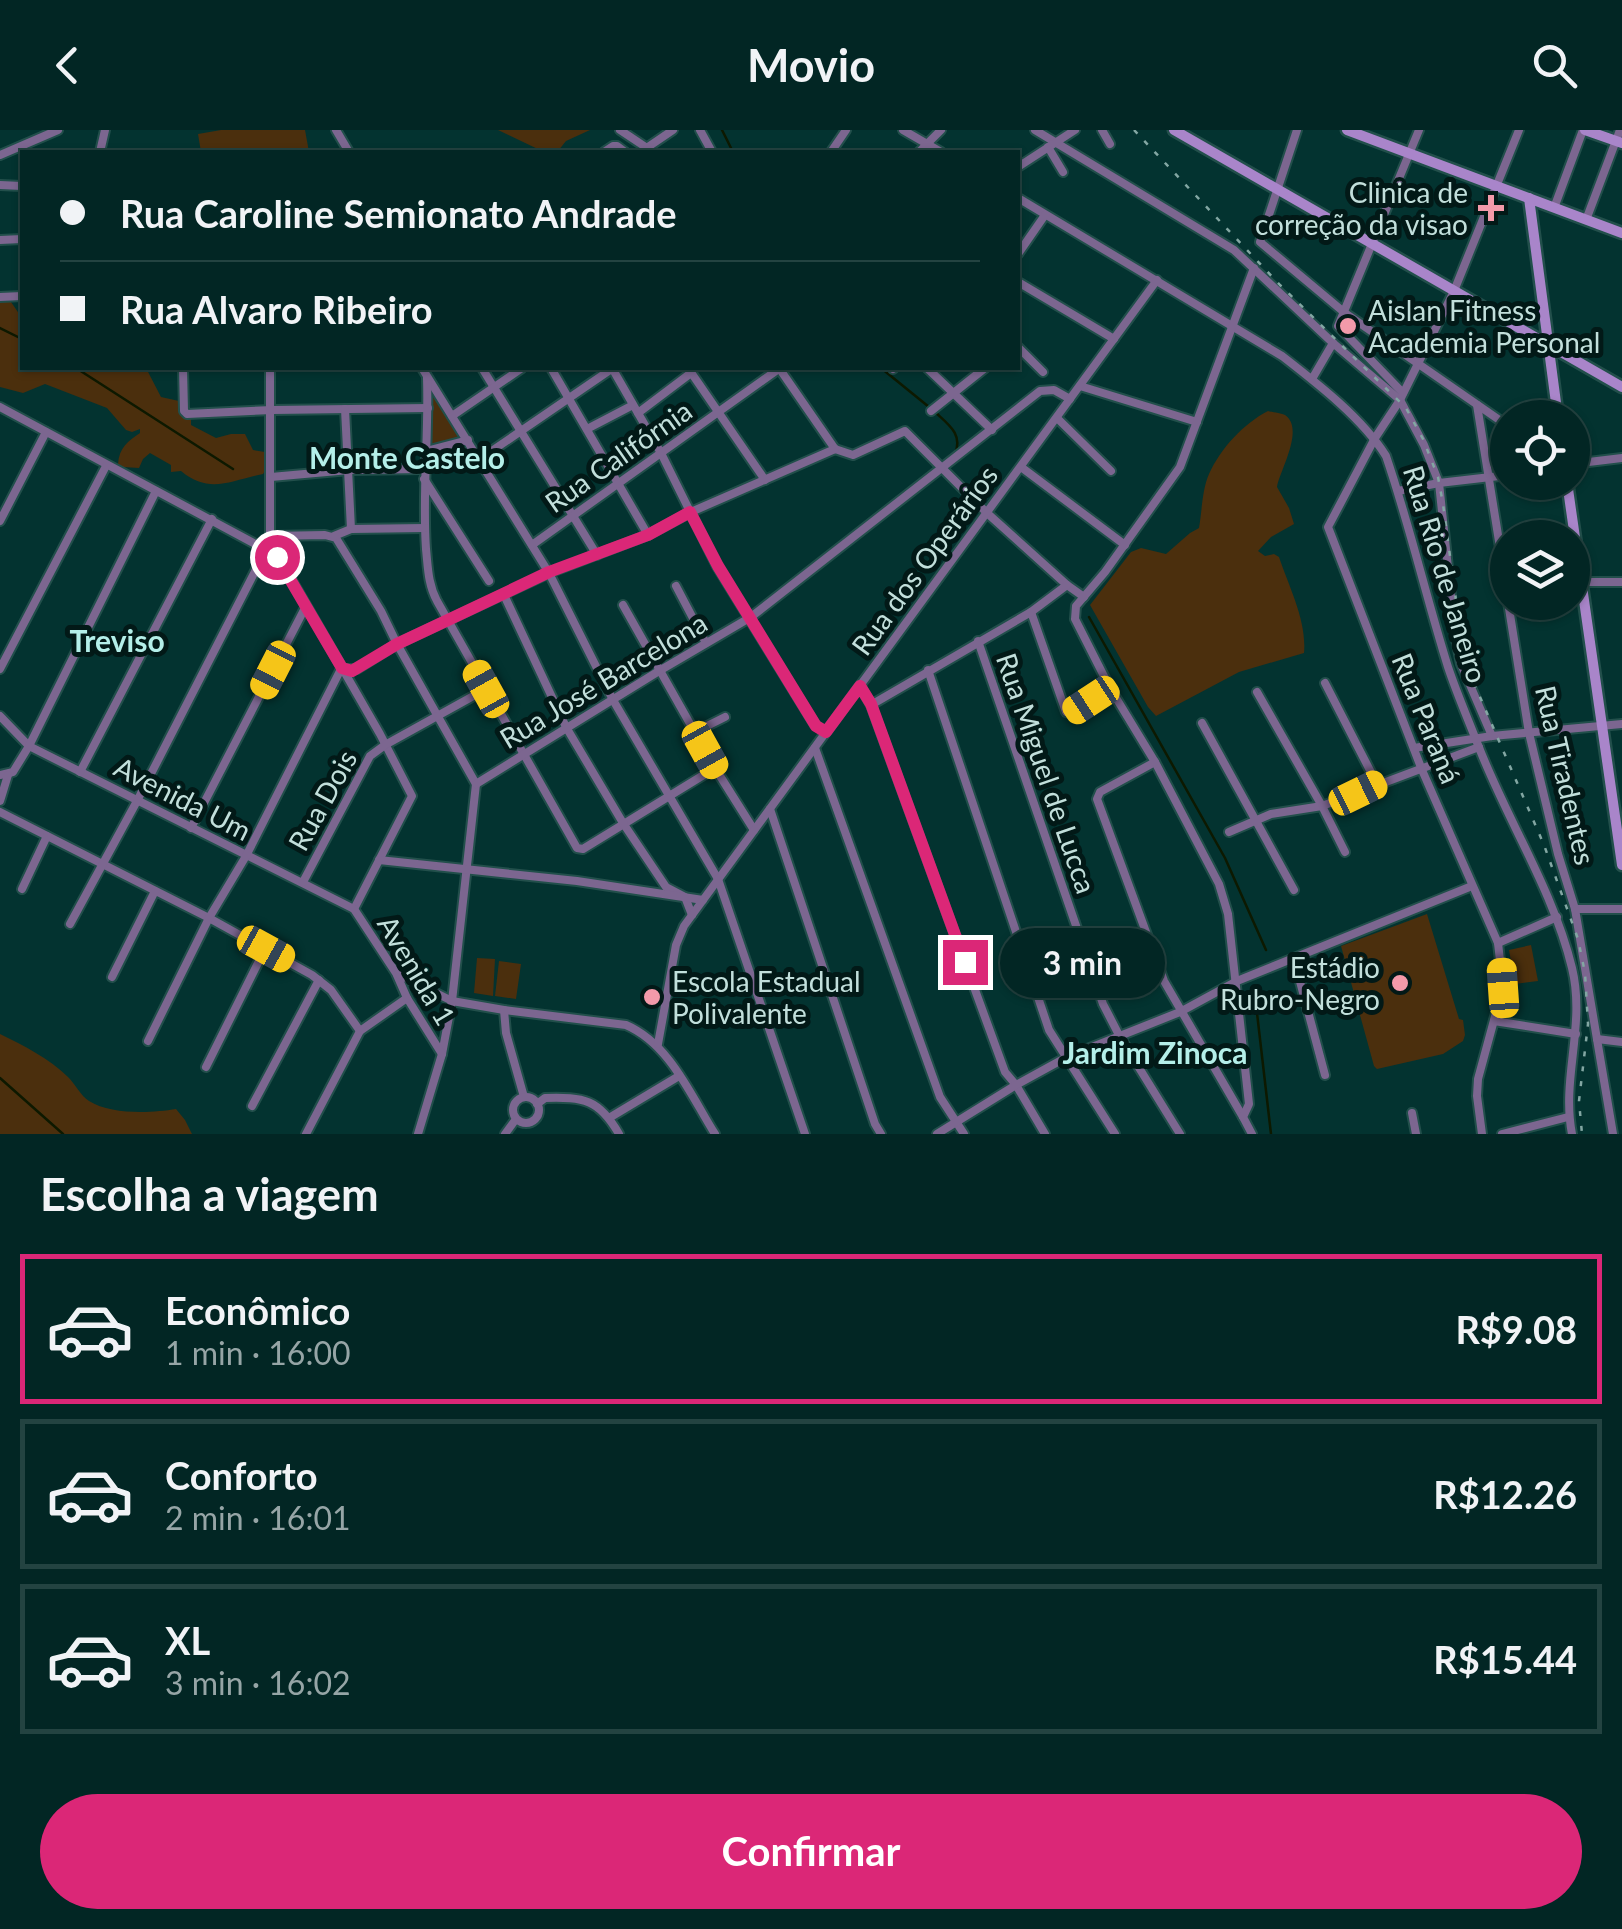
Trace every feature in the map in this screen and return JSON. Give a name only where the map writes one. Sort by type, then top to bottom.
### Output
[{"type":"main road","points":[[1174,130],[1622,387]]},
{"type":"main road","points":[[1347,130],[1622,234]]},
{"type":"main road","points":[[1584,130],[1619,138]]},
{"type":"main road","points":[[1529,198],[1556,400]]},
{"type":"main road","points":[[1587,620],[1622,866]]},
{"type":"street","points":[[0,156],[58,130]]},
{"type":"street","points":[[620,130],[651,150],[673,130]]},
{"type":"street","points":[[903,130],[938,150]]},
{"type":"street","points":[[921,150],[942,130]]},
{"type":"street","points":[[1036,130],[1051,145],[1219,240],[1333,343],[1401,397]]},
{"type":"street","points":[[1020,166],[1075,130]]},
{"type":"street","points":[[1102,130],[1110,144]]},
{"type":"street","points":[[1297,130],[1259,240],[1345,314],[1490,414]]},
{"type":"street","points":[[1419,130],[1338,326],[1401,397],[1439,483],[1454,634],[1461,664],[1492,736]]},
{"type":"street","name":"Rua Paraná","points":[[1482,1134],[1478,1079],[1503,988],[1498,943],[1422,770],[1328,526],[1401,397],[1454,291],[1520,130]]},
{"type":"street","points":[[1554,208],[1584,130]]},
{"type":"street","points":[[1586,220],[1619,138]]},
{"type":"street","points":[[1051,145],[1063,172]]},
{"type":"street","name":"Rua Rio de Janeiro","points":[[1020,199],[1282,356],[1375,438],[1386,456],[1450,671],[1477,743],[1557,917],[1572,965],[1578,1010],[1568,1117],[1572,1134]]},
{"type":"street","points":[[1020,251],[1045,216]]},
{"type":"street","points":[[1243,1117],[1249,1104],[1238,982],[1228,914],[1219,884],[1075,619],[1076,606],[1180,467],[1254,268]]},
{"type":"street","name":"Rua dos Operários","points":[[658,1044],[676,945],[692,915],[1157,280]]},
{"type":"street","points":[[1020,283],[1114,339]]},
{"type":"street","points":[[1312,379],[1333,343]]},
{"type":"street","points":[[1020,349],[1043,372]]},
{"type":"street","points":[[183,370],[184,411],[188,414],[428,408]]},
{"type":"street","points":[[70,924],[266,550],[270,536],[270,370]]},
{"type":"street","points":[[423,370],[549,572],[613,700],[718,879],[805,1134]]},
{"type":"street","points":[[483,370],[597,555]]},
{"type":"street","points":[[452,416],[519,370]]},
{"type":"street","points":[[552,370],[648,535]]},
{"type":"street","points":[[480,459],[609,370]]},
{"type":"street","points":[[613,370],[661,453],[718,566],[816,726],[826,732]]},
{"type":"street","points":[[586,430],[636,409],[690,370],[765,480]]},
{"type":"street","name":"Rua Califórnia","points":[[532,545],[777,370]]},
{"type":"street","points":[[781,370],[835,449],[854,455],[905,431],[987,513],[1084,596]]},
{"type":"street","points":[[930,370],[992,430]]},
{"type":"street","points":[[931,410],[983,370]]},
{"type":"street","points":[[427,376],[424,528],[428,581],[577,848],[583,849],[715,768]]},
{"type":"street","points":[[1080,386],[1197,422]]},
{"type":"street","name":"Rua José Barcelona","points":[[476,784],[751,617],[1040,391],[1054,390],[1070,400]]},
{"type":"street","name":"Rua Tiradentes","points":[[1477,405],[1496,520]]},
{"type":"street","points":[[0,407],[212,519],[280,560],[412,796],[354,909]]},
{"type":"street","points":[[345,409],[351,529]]},
{"type":"street","points":[[1057,418],[1110,471]]},
{"type":"street","points":[[0,522],[46,432]]},
{"type":"street","points":[[426,451],[468,440]]},
{"type":"street","points":[[342,668],[358,669],[397,644],[549,572],[648,535],[690,512],[835,449]]},
{"type":"street","points":[[1590,462],[1622,458]]},
{"type":"street","points":[[0,669],[106,466]]},
{"type":"street","points":[[1021,467],[1125,545]]},
{"type":"street","points":[[271,477],[349,470],[424,474]]},
{"type":"street","points":[[424,474],[489,581]]},
{"type":"street","points":[[1398,491],[1489,478]]},
{"type":"street","points":[[0,801],[4,775],[13,772],[29,746],[156,491]]},
{"type":"street","points":[[80,772],[212,519]]},
{"type":"street","points":[[270,536],[334,536],[351,529],[424,528]]},
{"type":"street","points":[[334,536],[381,611],[476,784],[452,1001],[442,1054],[418,1134]]},
{"type":"street","points":[[1590,582],[1622,582]]},
{"type":"street","points":[[871,704],[1031,612],[1067,585]]},
{"type":"street","points":[[676,586],[706,643]]},
{"type":"street","points":[[504,595],[566,728],[623,823],[666,886],[685,897],[692,915]]},
{"type":"street","points":[[624,605],[754,830]]},
{"type":"street","points":[[191,828],[306,606]]},
{"type":"street","points":[[1031,612],[1066,712],[1072,713],[1110,688]]},
{"type":"street","name":"Rua Tiradentes","points":[[1511,620],[1529,733],[1586,964],[1613,1134]]},
{"type":"street","name":"Rua Miguel de Lucca","points":[[978,642],[1103,1004],[1180,1134]]},
{"type":"street","points":[[148,1041],[342,668]]},
{"type":"street","points":[[928,670],[1049,1030],[1115,1134]]},
{"type":"street","points":[[1326,683],[1377,784]]},
{"type":"street","points":[[860,686],[871,704],[1005,1072],[1046,1134]]},
{"type":"street","points":[[386,745],[486,689]]},
{"type":"street","points":[[1257,692],[1345,852]]},
{"type":"street","name":"Avenida Um","points":[[0,716],[29,746],[354,909]]},
{"type":"street","points":[[695,732],[725,717]]},
{"type":"street","points":[[1202,723],[1294,890]]},
{"type":"street","points":[[1228,832],[1256,819],[1322,806],[1422,770],[1492,736],[1622,724]]},
{"type":"street","points":[[1414,748],[1477,743]]},
{"type":"street","name":"Rua Dois","points":[[303,882],[370,756],[386,745]]},
{"type":"street","points":[[815,748],[940,1097],[964,1134]]},
{"type":"street","points":[[1155,762],[1100,792],[1097,799],[1164,981],[1252,1134]]},
{"type":"street","points":[[770,809],[881,1134]]},
{"type":"street","points":[[0,812],[209,918],[319,980],[331,990],[360,1031]]},
{"type":"street","points":[[22,889],[47,836]]},
{"type":"street","points":[[380,860],[703,900]]},
{"type":"street","points":[[937,1134],[1067,1057],[1472,886]]},
{"type":"street","points":[[112,977],[155,890]]},
{"type":"street","name":"Avenida 1","points":[[354,909],[396,972],[442,1054]]},
{"type":"street","points":[[1575,909],[1622,909]]},
{"type":"street","points":[[1498,943],[1557,917]]},
{"type":"street","points":[[206,1068],[266,949]]},
{"type":"street","points":[[1294,959],[1324,1075]]},
{"type":"street","points":[[1572,965],[1586,964]]},
{"type":"street","points":[[396,972],[452,1001],[626,1025],[640,1031],[658,1044],[715,1134]]},
{"type":"street","points":[[252,1106],[319,980]]},
{"type":"street","points":[[306,1134],[360,1031],[408,998]]},
{"type":"street","points":[[504,1010],[524,1097]]},
{"type":"street","points":[[1494,1020],[1576,1034]]},
{"type":"street","points":[[1596,1039],[1622,1042]]},
{"type":"street","points":[[610,1118],[679,1076]]},
{"type":"street","points":[[532,1098],[538,1104],[538,1115],[530,1122],[516,1119],[513,1105],[518,1100],[532,1098]]},
{"type":"street","points":[[538,1104],[545,1098],[585,1100],[600,1108],[619,1134]]},
{"type":"street","points":[[1412,1113],[1416,1134]]},
{"type":"street","points":[[1502,1134],[1568,1117]]},
{"type":"street","points":[[506,1134],[516,1119]]},
{"type":"street","points":[[530,1122],[533,1134]]},
{"type":"shaded area","points":[[221,130],[305,130],[309,150],[201,150],[198,134]]},
{"type":"shaded area","points":[[498,130],[590,130],[566,141],[559,150],[540,150]]},
{"type":"shaded area","points":[[0,301],[11,302],[20,315],[20,370],[147,370],[161,397],[179,401],[186,417],[191,417],[191,425],[216,438],[245,434],[253,450],[265,452],[268,466],[263,474],[221,484],[202,482],[181,471],[171,472],[171,465],[150,453],[139,468],[123,467],[118,464],[120,454],[140,429],[126,430],[107,408],[45,384],[23,393],[0,387]]},
{"type":"shaded area","points":[[435,397],[463,440],[429,449],[431,400]]},
{"type":"shaded area","points":[[1268,411],[1285,415],[1291,421],[1290,450],[1277,487],[1294,524],[1271,537],[1258,551],[1279,557],[1300,616],[1304,653],[1239,672],[1156,716],[1090,605],[1131,552],[1141,548],[1166,554],[1199,528],[1205,487],[1214,464],[1242,430]]},
{"type":"shaded area","name":"Estádio Rubro-Negro","points":[[1427,914],[1465,1035],[1463,1041],[1443,1054],[1377,1069],[1341,946]]},
{"type":"shaded area","points":[[1531,945],[1538,981],[1515,984],[1509,950]]},
{"type":"shaded area","points":[[477,958],[495,959],[493,996],[474,993]]},
{"type":"shaded area","points":[[499,961],[521,964],[516,999],[495,996]]},
{"type":"shaded area","points":[[0,1034],[53,1064],[98,1106],[144,1112],[176,1109],[192,1134],[0,1134]]},
{"type":"waterway","points":[[722,130],[732,150]]},
{"type":"waterway","points":[[0,328],[20,338]]},
{"type":"waterway","points":[[79,370],[233,469]]},
{"type":"waterway","points":[[883,370],[929,407]]},
{"type":"waterway","points":[[935,412],[956,435],[955,454]]},
{"type":"waterway","points":[[1089,617],[1225,858],[1266,950]]},
{"type":"waterway","points":[[1254,987],[1271,1134]]},
{"type":"waterway","points":[[0,1078],[63,1134]]},
{"type":"railway","points":[[1134,130],[1280,285],[1406,408],[1423,439],[1438,477],[1464,660],[1544,845],[1578,939],[1588,1024],[1579,1101],[1582,1134]]},
{"type":"place","name":"Clinica de correção da visao","points":[[1491,208]]},
{"type":"place","name":"Aislan Fitness Academia Personal","points":[[1348,326]]},
{"type":"place","name":"Estádio Rubro-Negro","points":[[1400,983]]},
{"type":"place","name":"Escola Estadual Polivalente","points":[[652,997]]},
{"type":"district","name":"Monte Castelo","points":[[407,457]]},
{"type":"district","name":"Treviso","points":[[117,640]]},
{"type":"district","name":"Jardim Zinoca","points":[[1155,1052]]},
{"type":"route","points":[[277,557],[342,668],[352,671],[397,644],[549,572],[648,535],[690,512],[718,566],[816,726],[826,732],[860,686],[871,704],[965,962]]}]
